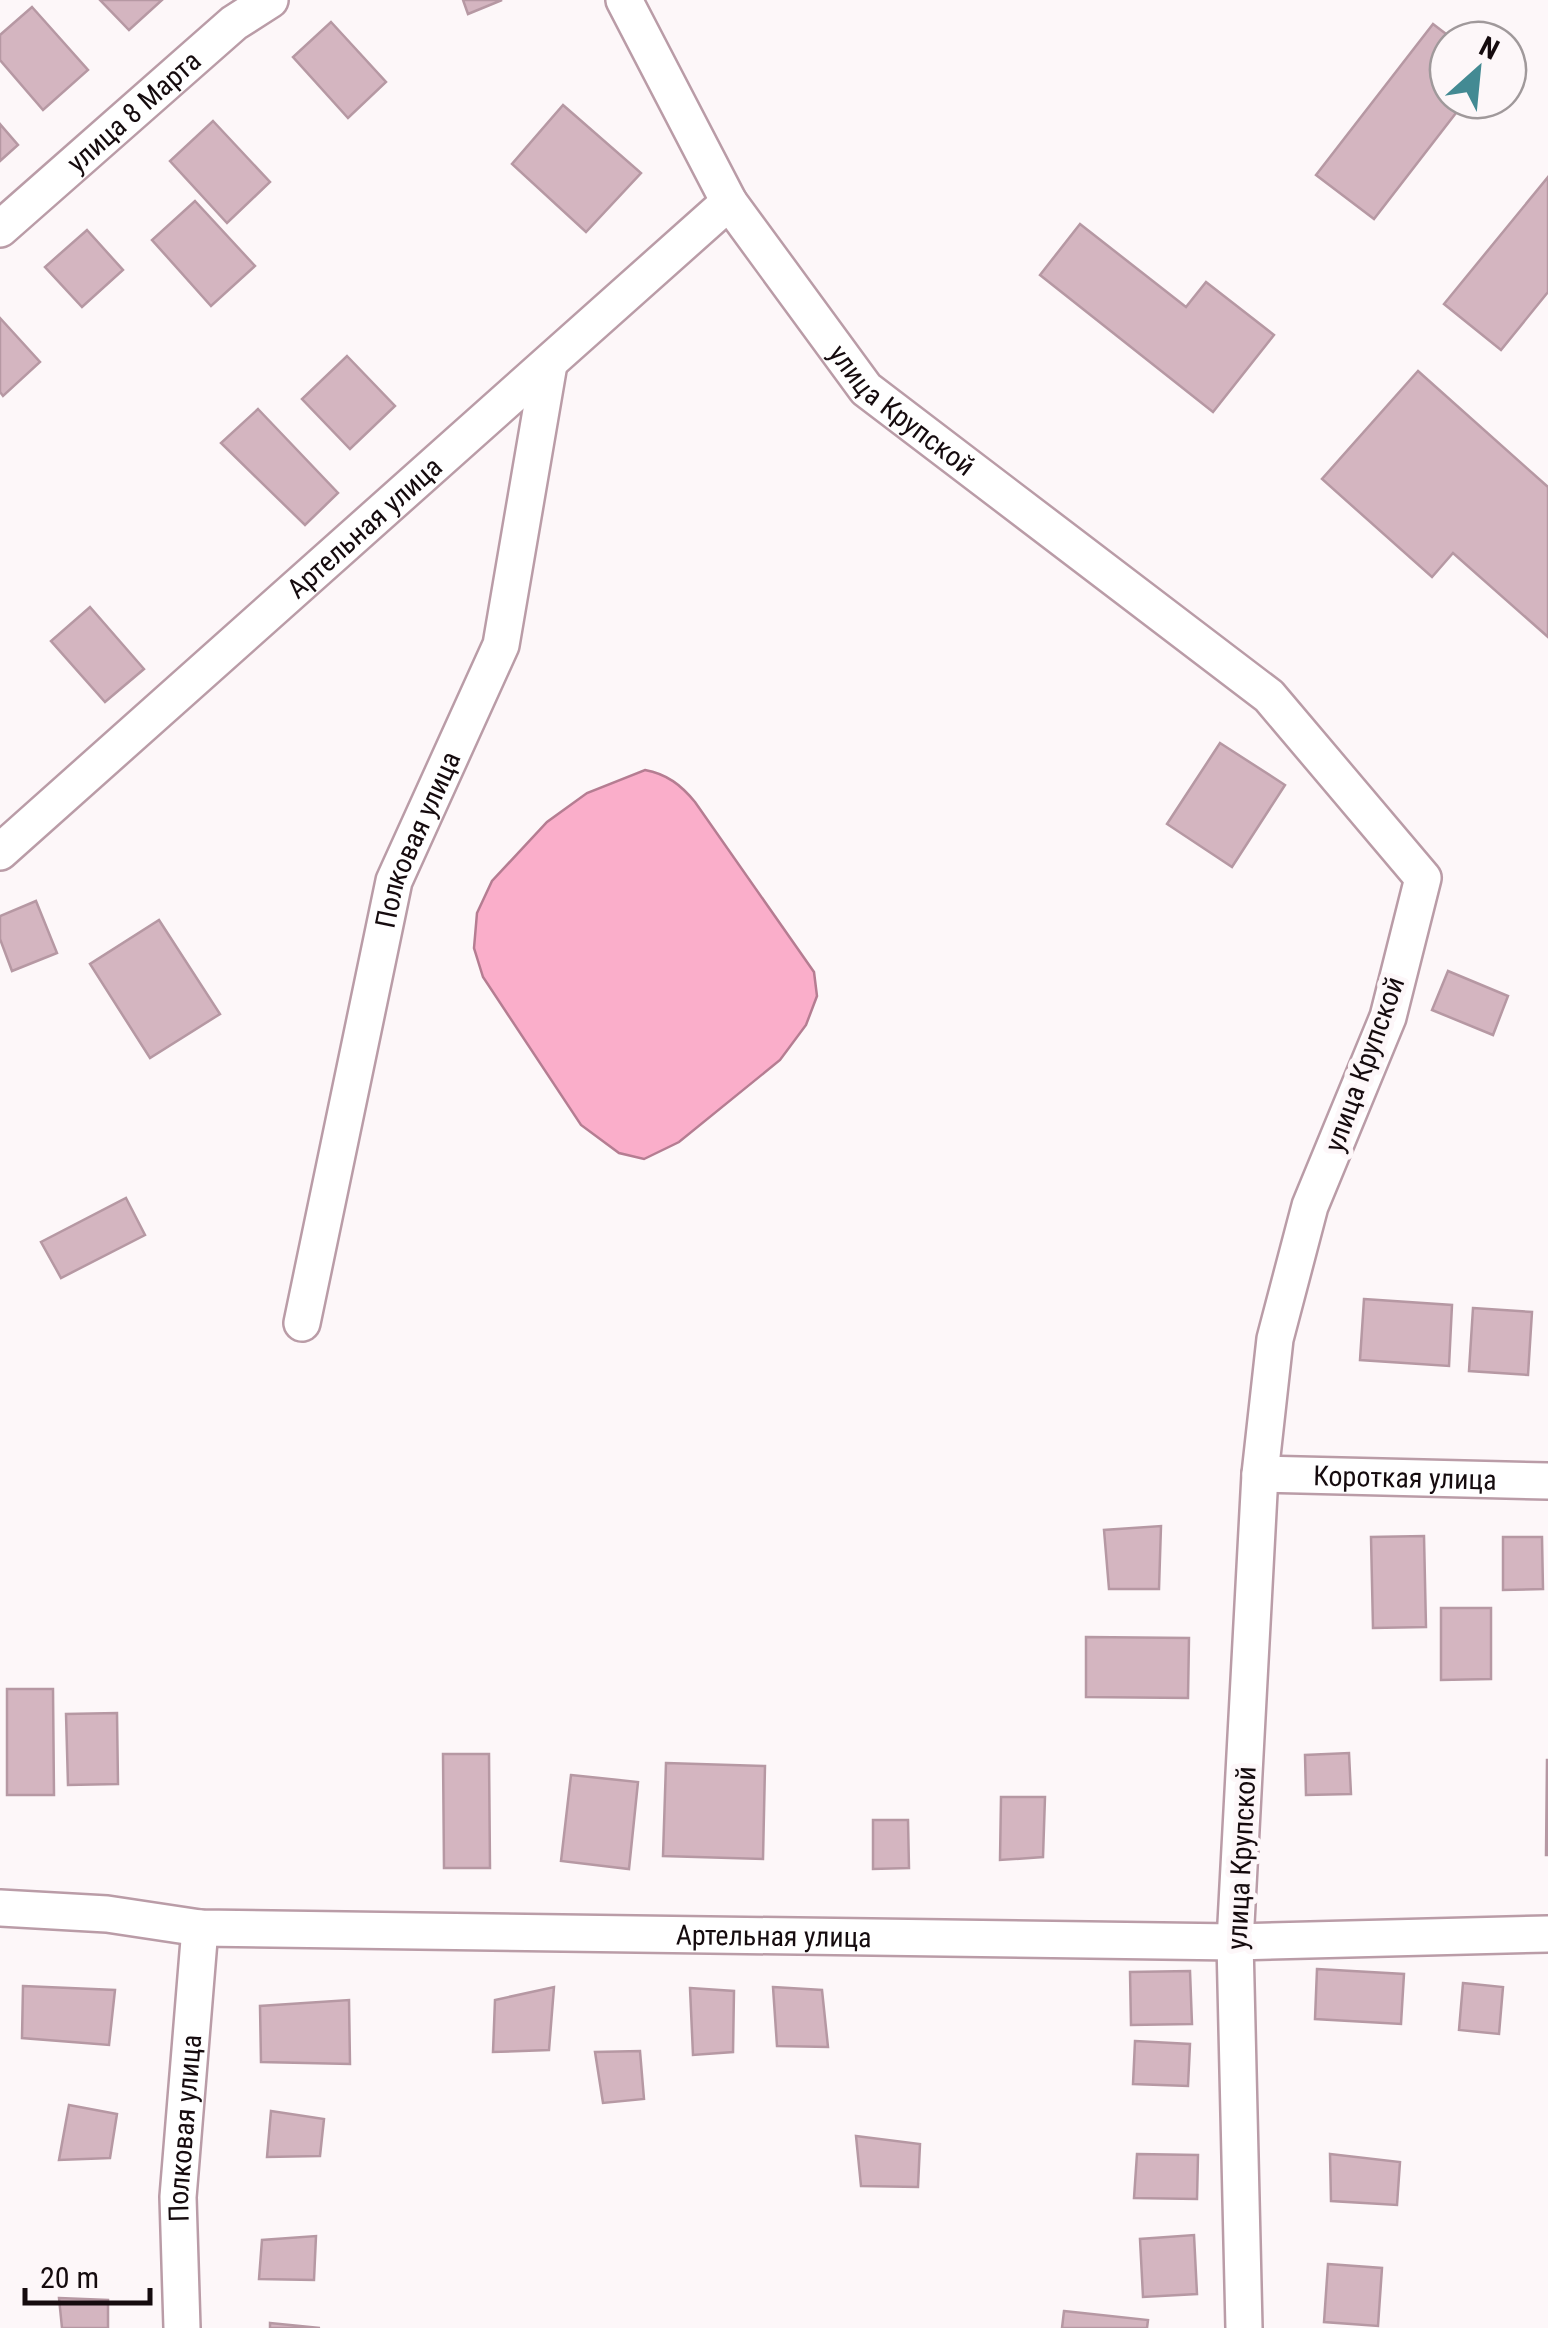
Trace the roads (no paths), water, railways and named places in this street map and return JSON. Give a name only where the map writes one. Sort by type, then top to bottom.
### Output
[{"type":"street","name":"улица 8 Марта","points":[[0,230],[234,23],[270,0]]},
{"type":"street","name":"улица Крупской","points":[[624,0],[728,202],[866,390],[1269,696],[1423,878],[1388,1017],[1310,1206],[1275,1339],[1260,1474],[1235,1942],[1244,2328]]},
{"type":"street","name":"Артельная улица","points":[[0,852],[728,202]]},
{"type":"street","name":"Полковая улица","points":[[302,1323],[394,881],[501,645],[549,364]]},
{"type":"street","name":"Короткая улица","points":[[1260,1474],[1548,1480]]},
{"type":"street","name":"Артельная улица","points":[[0,1908],[108,1914],[200,1928],[1235,1942],[1548,1934]]},
{"type":"street","name":"Полковая улица","points":[[182,2328],[178,2197],[200,1928]]}]
